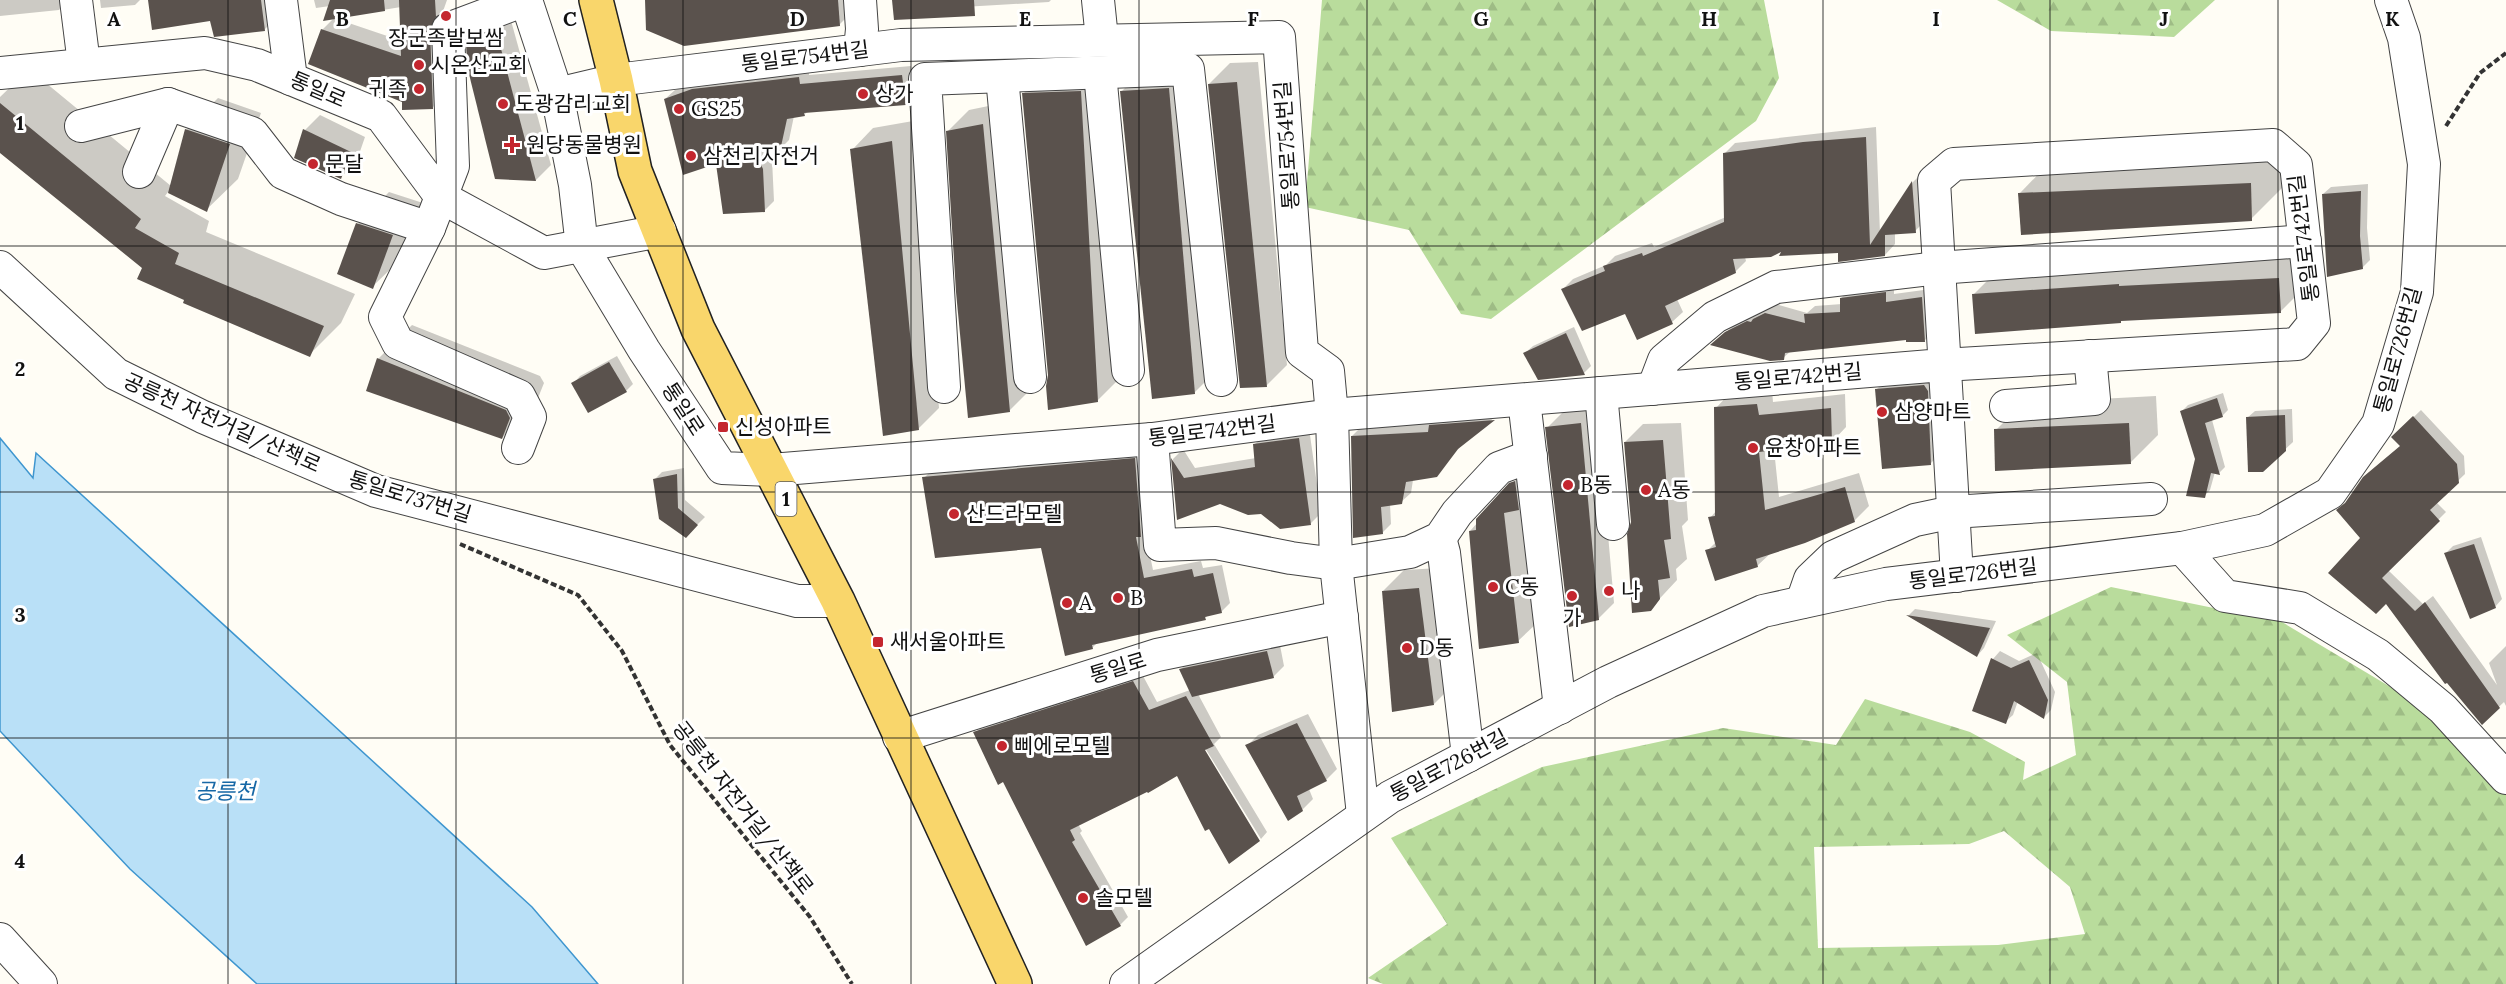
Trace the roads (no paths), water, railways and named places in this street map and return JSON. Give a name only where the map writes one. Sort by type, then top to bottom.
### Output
[{"type":"main road","name":"1","points":[[596,0],[635,171],[698,329],[838,601],[1015,984]]},
{"type":"street","points":[[76,0],[84,64]]},
{"type":"street","points":[[281,0],[291,79]]},
{"type":"street","points":[[519,448],[530,417],[519,396],[398,343],[385,317],[429,228],[453,166],[448,29],[526,0]]},
{"type":"street","name":"통일로","points":[[526,0],[557,94],[575,185],[582,247],[644,350],[722,468],[771,470]]},
{"type":"street","points":[[860,0],[862,29],[860,50]]},
{"type":"street","points":[[1098,0],[1102,39]]},
{"type":"street","name":"통일로726번길","points":[[1126,984],[1390,797],[1608,682],[1763,611],[1886,584],[2182,548],[2265,530],[2330,493],[2378,424],[2417,292],[2424,164],[2404,38],[2391,0]]},
{"type":"street","name":"통일로754번길","points":[[557,94],[616,80],[901,45],[1279,37],[1302,352],[1328,371],[1332,415]]},
{"type":"street","points":[[938,44],[940,80]]},
{"type":"street","name":"통일로","points":[[0,73],[205,53],[257,65],[381,116],[441,197],[544,253],[660,231]]},
{"type":"street","points":[[944,387],[925,79],[1188,69],[1221,380]]},
{"type":"street","points":[[1100,73],[1128,370]]},
{"type":"street","points":[[1002,77],[1030,377]]},
{"type":"street","points":[[81,126],[168,104],[252,134],[283,173],[341,200],[429,228]]},
{"type":"street","points":[[139,172],[168,104]]},
{"type":"street","name":"통일로742번길","points":[[771,470],[1152,440],[1332,415],[1943,364],[2296,344],[2314,323],[2296,165],[2273,145],[1954,164],[1934,181],[1943,364]]},
{"type":"street","points":[[1653,389],[1664,360],[1715,317],[1776,287],[1938,268],[2305,241]]},
{"type":"street","name":"통일로737번길","points":[[0,267],[116,375],[203,417],[376,491],[797,601],[838,601]]},
{"type":"street","points":[[2006,406],[2094,399],[2090,356]]},
{"type":"street","points":[[1943,364],[1957,576]]},
{"type":"street","points":[[1600,393],[1613,524]]},
{"type":"street","points":[[1524,400],[1560,708]]},
{"type":"street","points":[[1332,415],[1336,564],[1363,815]]},
{"type":"street","points":[[1152,440],[1160,545],[1216,543],[1291,558],[1336,564],[1410,552],[1440,538],[1457,513],[1499,468],[1531,456]]},
{"type":"street","points":[[1802,602],[1810,579],[1833,557],[1915,520],[1953,512],[2151,499]]},
{"type":"street","points":[[1440,538],[1444,553],[1468,756]]},
{"type":"street","points":[[2182,548],[2225,597],[2300,608],[2378,655],[2443,709],[2506,778]]},
{"type":"street","name":"통일로","points":[[899,737],[1157,655],[1342,617]]},
{"type":"street","points":[[0,939],[41,984]]},
{"type":"water","name":"공릉천","points":[[0,438],[33,478],[36,453],[532,907],[598,984],[257,984],[130,869],[0,731]]},
{"type":"place","name":"장군족발보쌈","points":[[446,16]]},
{"type":"place","name":"시온산교회","points":[[419,65]]},
{"type":"place","name":"귀족","points":[[419,89]]},
{"type":"place","name":"상가","points":[[863,94]]},
{"type":"place","name":"도광감리교회","points":[[503,104]]},
{"type":"place","name":"GS25","points":[[679,109]]},
{"type":"place","name":"원당동물병원","points":[[512,145]]},
{"type":"place","name":"삼천리자전거","points":[[691,156]]},
{"type":"place","name":"문달","points":[[313,164]]},
{"type":"place","name":"삼양마트","points":[[1882,412]]},
{"type":"place","name":"신성아파트","points":[[723,427]]},
{"type":"place","name":"윤창아파트","points":[[1753,448]]},
{"type":"place","name":"B동","points":[[1568,485]]},
{"type":"place","name":"A동","points":[[1646,490]]},
{"type":"place","name":"산드라모텔","points":[[954,514]]},
{"type":"place","name":"C동","points":[[1493,587]]},
{"type":"place","name":"나","points":[[1609,591]]},
{"type":"place","name":"가","points":[[1572,596]]},
{"type":"place","name":"B","points":[[1118,598]]},
{"type":"place","name":"A","points":[[1067,603]]},
{"type":"place","name":"새서울아파트","points":[[878,642]]},
{"type":"place","name":"D동","points":[[1407,648]]},
{"type":"place","name":"삐에로모텔","points":[[1002,746]]},
{"type":"place","name":"솔모텔","points":[[1083,898]]}]
